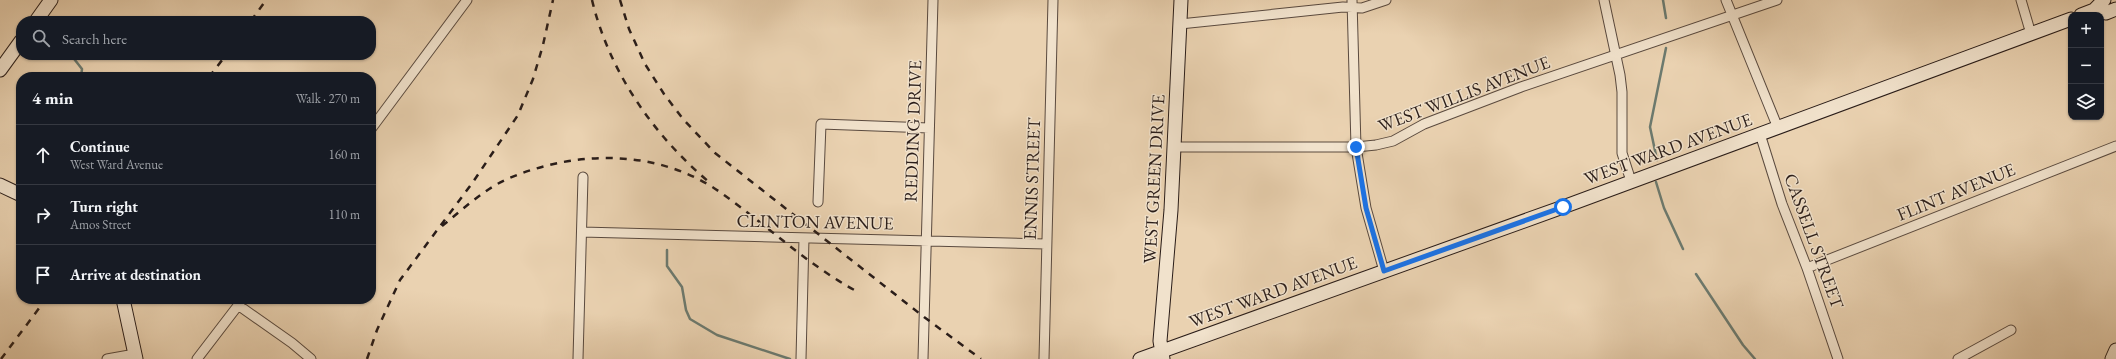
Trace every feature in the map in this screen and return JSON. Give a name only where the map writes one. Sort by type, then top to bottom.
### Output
[{"type":"street","points":[[40,16],[51,0]]},
{"type":"street","points":[[376,122],[467,0]]},
{"type":"street","name":"REDDING DRIVE","points":[[923,359],[932,0]]},
{"type":"street","name":"ENNIS STREET","points":[[1044,359],[1046,244],[1054,0]]},
{"type":"street","name":"WEST GREEN DRIVE","points":[[1162,355],[1181,0]]},
{"type":"street","points":[[1180,24],[1352,4],[1362,8],[1386,0]]},
{"type":"street","points":[[1604,0],[1622,92],[1622,153],[1631,181]]},
{"type":"street","points":[[1726,0],[1778,128]]},
{"type":"street","name":"WEST WILLIS AVENUE","points":[[1174,147],[1356,147],[1376,145],[1393,141],[1424,124],[1454,112],[1776,0]]},
{"type":"street","points":[[2021,0],[2030,34]]},
{"type":"street","points":[[2089,12],[2094,10],[2104,0]]},
{"type":"street","points":[[1352,4],[1356,147],[1366,208],[1384,271]]},
{"type":"street","points":[[2094,10],[2106,14],[2116,9]]},
{"type":"street","name":"WEST WARD AVENUE","points":[[1140,359],[1162,355],[1384,271],[1778,128],[2068,20]]},
{"type":"street","points":[[0,70],[16,48]]},
{"type":"street","points":[[818,202],[821,124],[929,128]]},
{"type":"street","name":"CASSELL STREET","points":[[1760,134],[1782,204],[1807,268],[1838,359]]},
{"type":"street","name":"FLINT AVENUE","points":[[1807,268],[2116,146]]},
{"type":"street","points":[[578,359],[583,177]]},
{"type":"street","points":[[0,185],[16,193]]},
{"type":"street","name":"CLINTON AVENUE","points":[[582,232],[1046,244]]},
{"type":"street","points":[[801,359],[804,238]]},
{"type":"street","points":[[107,359],[136,356],[124,304]]},
{"type":"street","points":[[198,359],[239,304]]},
{"type":"street","points":[[243,304],[311,359]]},
{"type":"street","points":[[1958,359],[2012,330]]},
{"type":"street","points":[[2112,359],[2116,350]]},
{"type":"waterway","points":[[1663,0],[1666,18]]},
{"type":"waterway","points":[[1657,160],[1650,127],[1666,48]]},
{"type":"waterway","points":[[75,60],[82,69],[82,72]]},
{"type":"waterway","points":[[1656,182],[1664,208],[1683,249]]},
{"type":"waterway","points":[[667,250],[667,266],[682,287],[686,310],[690,319],[717,335],[790,359]]},
{"type":"waterway","points":[[1696,274],[1743,345],[1755,359]]},
{"type":"railway","points":[[255,16],[266,0]]},
{"type":"railway","points":[[367,359],[377,330],[400,280],[473,182],[518,115],[533,79],[543,45],[553,0]]},
{"type":"railway","points":[[592,0],[610,52],[636,100],[669,144],[709,182]]},
{"type":"railway","points":[[620,0],[629,29],[645,64],[664,94],[683,119],[715,153],[924,317],[981,359]]},
{"type":"railway","points":[[213,72],[222,60]]},
{"type":"railway","points":[[442,226],[472,201],[497,184],[532,170],[560,163],[588,159],[617,158],[645,161],[673,168],[699,180],[724,195],[806,258],[840,282],[858,292]]},
{"type":"railway","points":[[1,359],[42,304]]},
{"type":"route","points":[[1356,147],[1366,208],[1384,271],[1523,220],[1563,207]]}]
